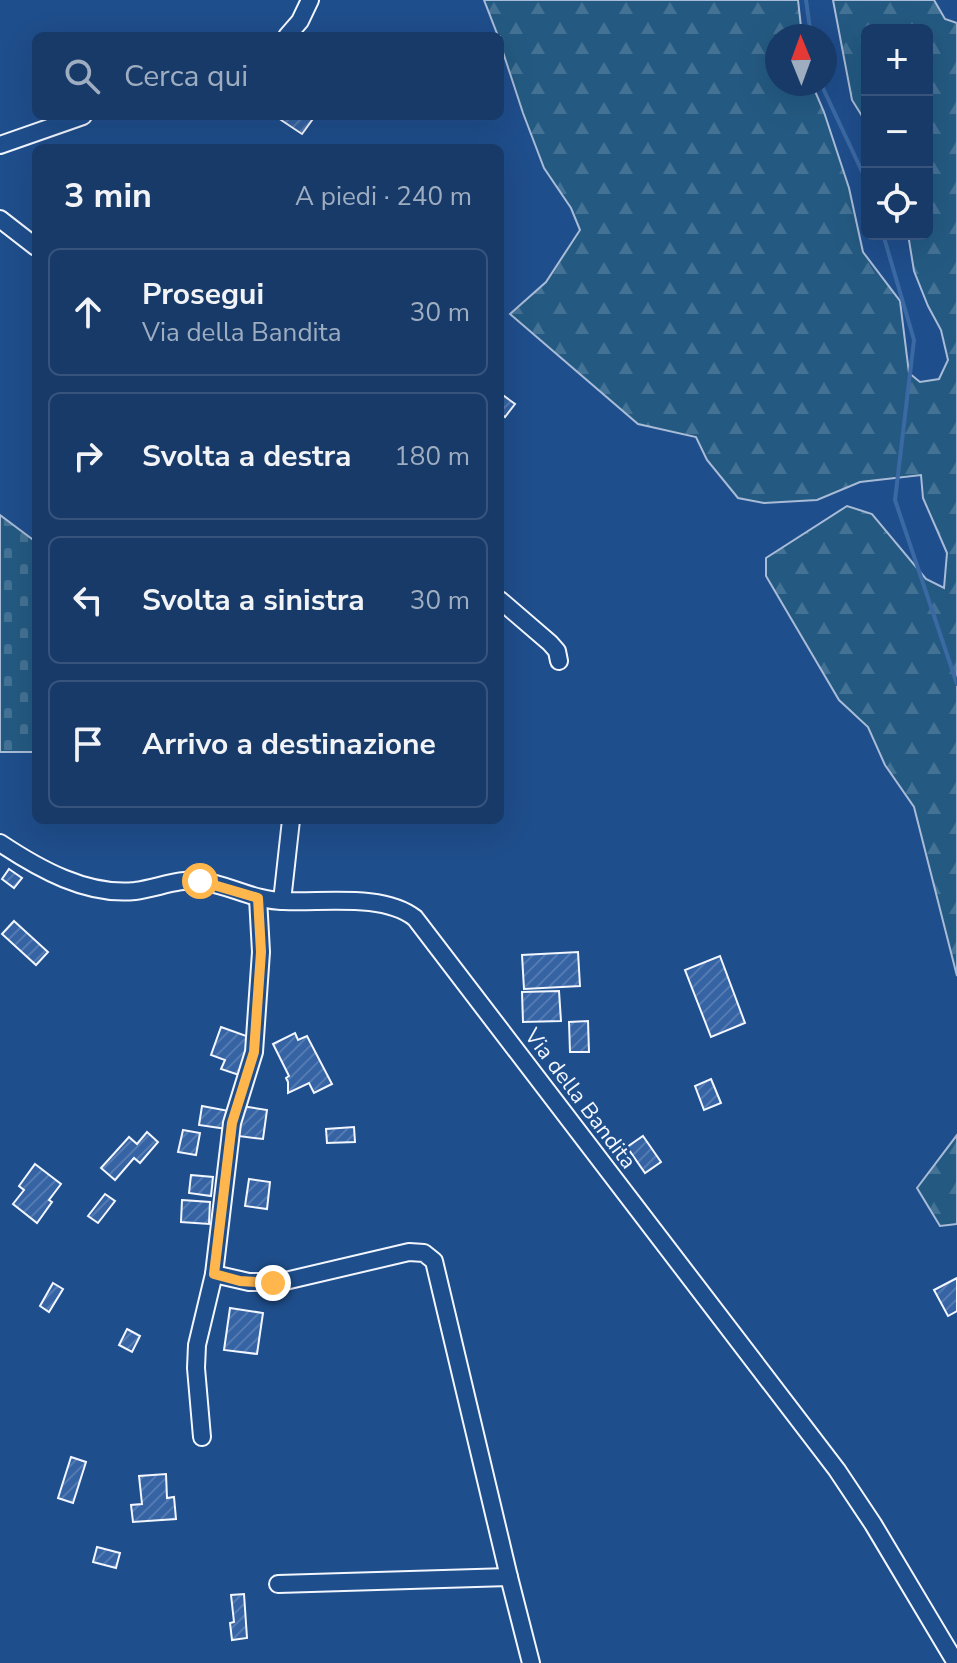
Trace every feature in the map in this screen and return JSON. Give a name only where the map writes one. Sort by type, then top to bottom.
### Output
[{"type":"street","points":[[290,32],[300,21],[310,0]]},
{"type":"street","points":[[0,145],[72,120]]},
{"type":"street","points":[[0,219],[32,244]]},
{"type":"street","points":[[504,603],[550,643],[557,651],[559,661]]},
{"type":"street","points":[[282,901],[291,824]]},
{"type":"street","name":"Via della Bandita","points":[[0,843],[42,868],[96,889],[131,891],[172,882],[206,881],[258,898],[379,904],[404,910],[419,922],[844,1480],[956,1663]]},
{"type":"street","points":[[202,1437],[197,1345],[214,1274],[232,1123],[254,1052],[261,952],[258,898]]},
{"type":"street","points":[[214,1274],[240,1281],[273,1283],[409,1252],[421,1252],[430,1257],[435,1264],[531,1663]]},
{"type":"street","points":[[278,1584],[509,1577]]},
{"type":"green space","points":[[484,0],[798,0],[801,24],[765,24],[765,96],[817,96],[849,188],[863,252],[900,301],[909,373],[920,382],[939,379],[948,360],[941,330],[914,271],[909,240],[933,240],[933,24],[861,24],[861,114],[852,100],[833,0],[934,0],[945,19],[957,23],[957,976],[914,807],[885,765],[868,727],[839,700],[766,576],[766,558],[847,506],[872,514],[926,579],[944,588],[947,553],[923,498],[921,475],[860,482],[817,500],[764,503],[738,498],[707,460],[696,437],[638,424],[510,314],[546,282],[580,230],[571,208],[544,168],[504,55],[504,32],[496,32]]},
{"type":"green space","points":[[0,515],[32,539],[32,752],[0,752]]},
{"type":"green space","points":[[957,1135],[957,1224],[940,1226],[917,1188]]},
{"type":"building","points":[[281,120],[312,120],[302,134]]},
{"type":"building","points":[[504,396],[515,404],[504,416]]},
{"type":"building","points":[[9,869],[22,878],[14,888],[2,879]]},
{"type":"building","points":[[14,921],[48,952],[36,965],[2,934]]},
{"type":"building","points":[[578,952],[580,986],[524,989],[522,955]]},
{"type":"building","points":[[720,956],[745,1023],[711,1037],[685,970]]},
{"type":"building","points":[[559,991],[561,1021],[523,1022],[522,992]]},
{"type":"building","points":[[588,1021],[589,1052],[570,1052],[569,1022]]},
{"type":"building","points":[[221,1027],[252,1038],[239,1075],[221,1069],[225,1060],[211,1055]]},
{"type":"building","points":[[295,1033],[298,1040],[307,1036],[332,1084],[314,1093],[309,1083],[288,1093],[286,1078],[289,1076],[273,1044]]},
{"type":"building","points":[[711,1079],[721,1103],[704,1110],[695,1086]]},
{"type":"building","points":[[202,1106],[229,1111],[227,1129],[199,1125]]},
{"type":"building","points":[[242,1106],[267,1110],[263,1139],[238,1136]]},
{"type":"building","points":[[354,1127],[355,1142],[327,1143],[326,1129]]},
{"type":"building","points":[[183,1130],[200,1133],[196,1155],[178,1152]]},
{"type":"building","points":[[147,1132],[158,1142],[140,1163],[134,1158],[115,1180],[101,1168],[129,1137],[137,1144]]},
{"type":"building","points":[[643,1136],[661,1162],[645,1173],[627,1147]]},
{"type":"building","points":[[35,1164],[61,1184],[37,1223],[13,1204],[24,1190],[19,1186]]},
{"type":"building","points":[[191,1175],[213,1177],[211,1196],[189,1193]]},
{"type":"building","points":[[249,1179],[270,1182],[267,1209],[245,1206]]},
{"type":"building","points":[[105,1194],[115,1201],[98,1223],[88,1216]]},
{"type":"building","points":[[182,1200],[210,1202],[209,1224],[181,1222]]},
{"type":"building","points":[[957,1278],[957,1311],[948,1316],[934,1290]]},
{"type":"building","points":[[53,1283],[63,1289],[49,1312],[40,1306]]},
{"type":"building","points":[[230,1308],[263,1313],[257,1354],[224,1350]]},
{"type":"building","points":[[127,1329],[140,1336],[132,1352],[119,1345]]},
{"type":"building","points":[[71,1457],[86,1462],[73,1503],[58,1498]]},
{"type":"building","points":[[166,1474],[167,1498],[174,1497],[176,1519],[133,1522],[131,1505],[142,1504],[139,1476]]},
{"type":"building","points":[[97,1547],[120,1553],[116,1568],[93,1562]]},
{"type":"building","points":[[244,1594],[247,1638],[232,1640],[231,1595]]},
{"type":"waterway","points":[[806,0],[809,24]]},
{"type":"waterway","points":[[827,96],[861,169]]},
{"type":"waterway","points":[[885,240],[914,340],[895,500],[957,684]]},
{"type":"route","points":[[200,881],[258,898],[261,933],[254,1052],[232,1123],[214,1274],[240,1281],[273,1283]]}]
